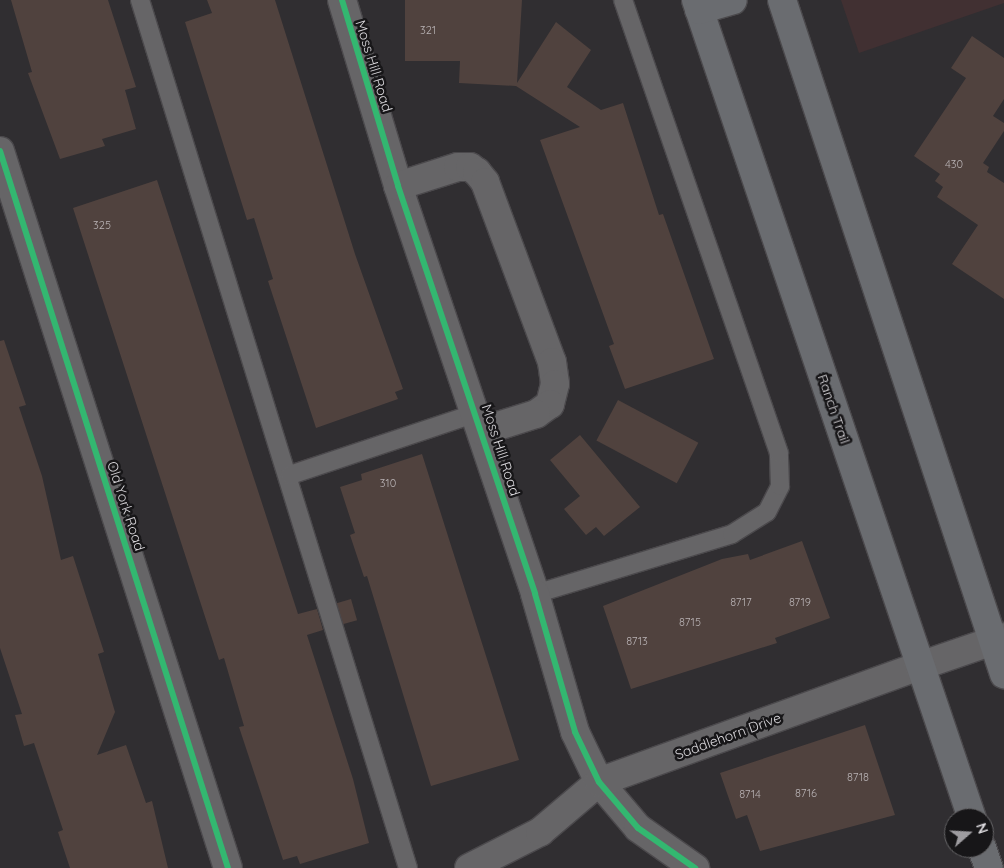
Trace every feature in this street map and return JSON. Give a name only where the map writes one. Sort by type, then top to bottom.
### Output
[{"type":"main road","points":[[698,5],[733,0]]},
{"type":"main road","points":[[782,0],[998,639],[1004,674]]},
{"type":"main road","name":"Ranch Trail","points":[[698,5],[969,808]]},
{"type":"street","name":"Moss Hill Road","points":[[342,0],[398,186],[479,422],[535,594],[558,681],[599,782],[638,828],[696,868]]},
{"type":"street","name":"Old York Road","points":[[0,151],[228,868]]},
{"type":"street","name":"Moss Hill Road","points":[[398,186],[458,167],[470,167],[477,172],[485,182],[552,362],[555,384],[550,404],[536,414],[479,422]]},
{"type":"street","name":"Saddlehorn Drive","points":[[469,868],[540,832],[599,782],[998,639]]},
{"type":"lane","points":[[140,0],[290,475],[408,868]]},
{"type":"lane","points":[[535,594],[732,534],[767,512],[780,486],[780,453],[623,0]]},
{"type":"lane","points":[[290,475],[479,422]]},
{"type":"shaded area","points":[[841,0],[1004,0],[1004,3],[859,53]]},
{"type":"building","points":[[11,0],[108,0],[136,87],[125,90],[136,129],[102,139],[105,146],[60,159],[28,73],[32,72]]},
{"type":"building","points":[[207,0],[275,0],[355,254],[403,389],[395,392],[398,399],[316,428],[268,281],[273,279],[254,218],[247,220],[185,22],[212,13]]},
{"type":"building","points":[[405,0],[522,0],[517,83],[556,22],[591,50],[567,87],[601,110],[623,103],[659,215],[663,214],[714,359],[625,389],[609,346],[614,344],[540,140],[580,127],[516,86],[459,83],[460,61],[405,61]]},
{"type":"building","points":[[972,36],[1004,58],[1004,99],[993,116],[1004,123],[1004,131],[983,163],[989,167],[987,172],[1004,183],[1004,299],[952,264],[978,225],[937,197],[943,187],[935,181],[940,174],[914,156],[966,78],[951,68]]},
{"type":"building","points":[[157,180],[298,614],[317,609],[323,630],[307,635],[353,779],[369,843],[300,864],[297,856],[283,860],[239,727],[244,726],[224,658],[219,660],[73,208]]},
{"type":"building","points":[[4,340],[26,405],[19,407],[42,476],[61,560],[73,556],[104,652],[98,654],[115,712],[97,755],[126,745],[146,803],[152,801],[168,868],[70,868],[58,832],[63,830],[34,743],[24,746],[15,715],[22,714],[0,648],[0,341]]},
{"type":"building","points":[[618,400],[698,443],[677,483],[596,441]]},
{"type":"building","points":[[580,435],[640,507],[604,536],[596,527],[586,535],[564,509],[580,496],[550,460]]},
{"type":"building","points":[[422,454],[519,760],[431,786],[367,576],[364,577],[350,535],[355,533],[340,487],[362,480],[361,474]]},
{"type":"building","points":[[802,541],[830,618],[775,638],[777,643],[631,689],[603,606],[722,559],[748,554],[750,560]]},
{"type":"building","points":[[351,599],[357,620],[343,624],[337,603]]},
{"type":"building","points":[[865,725],[895,815],[760,851],[747,815],[736,819],[720,773]]},
{"type":"cycle path","points":[[342,0],[398,186],[535,594],[575,732],[599,782],[638,828],[695,868]]},
{"type":"cycle path","points":[[0,151],[228,868]]}]
